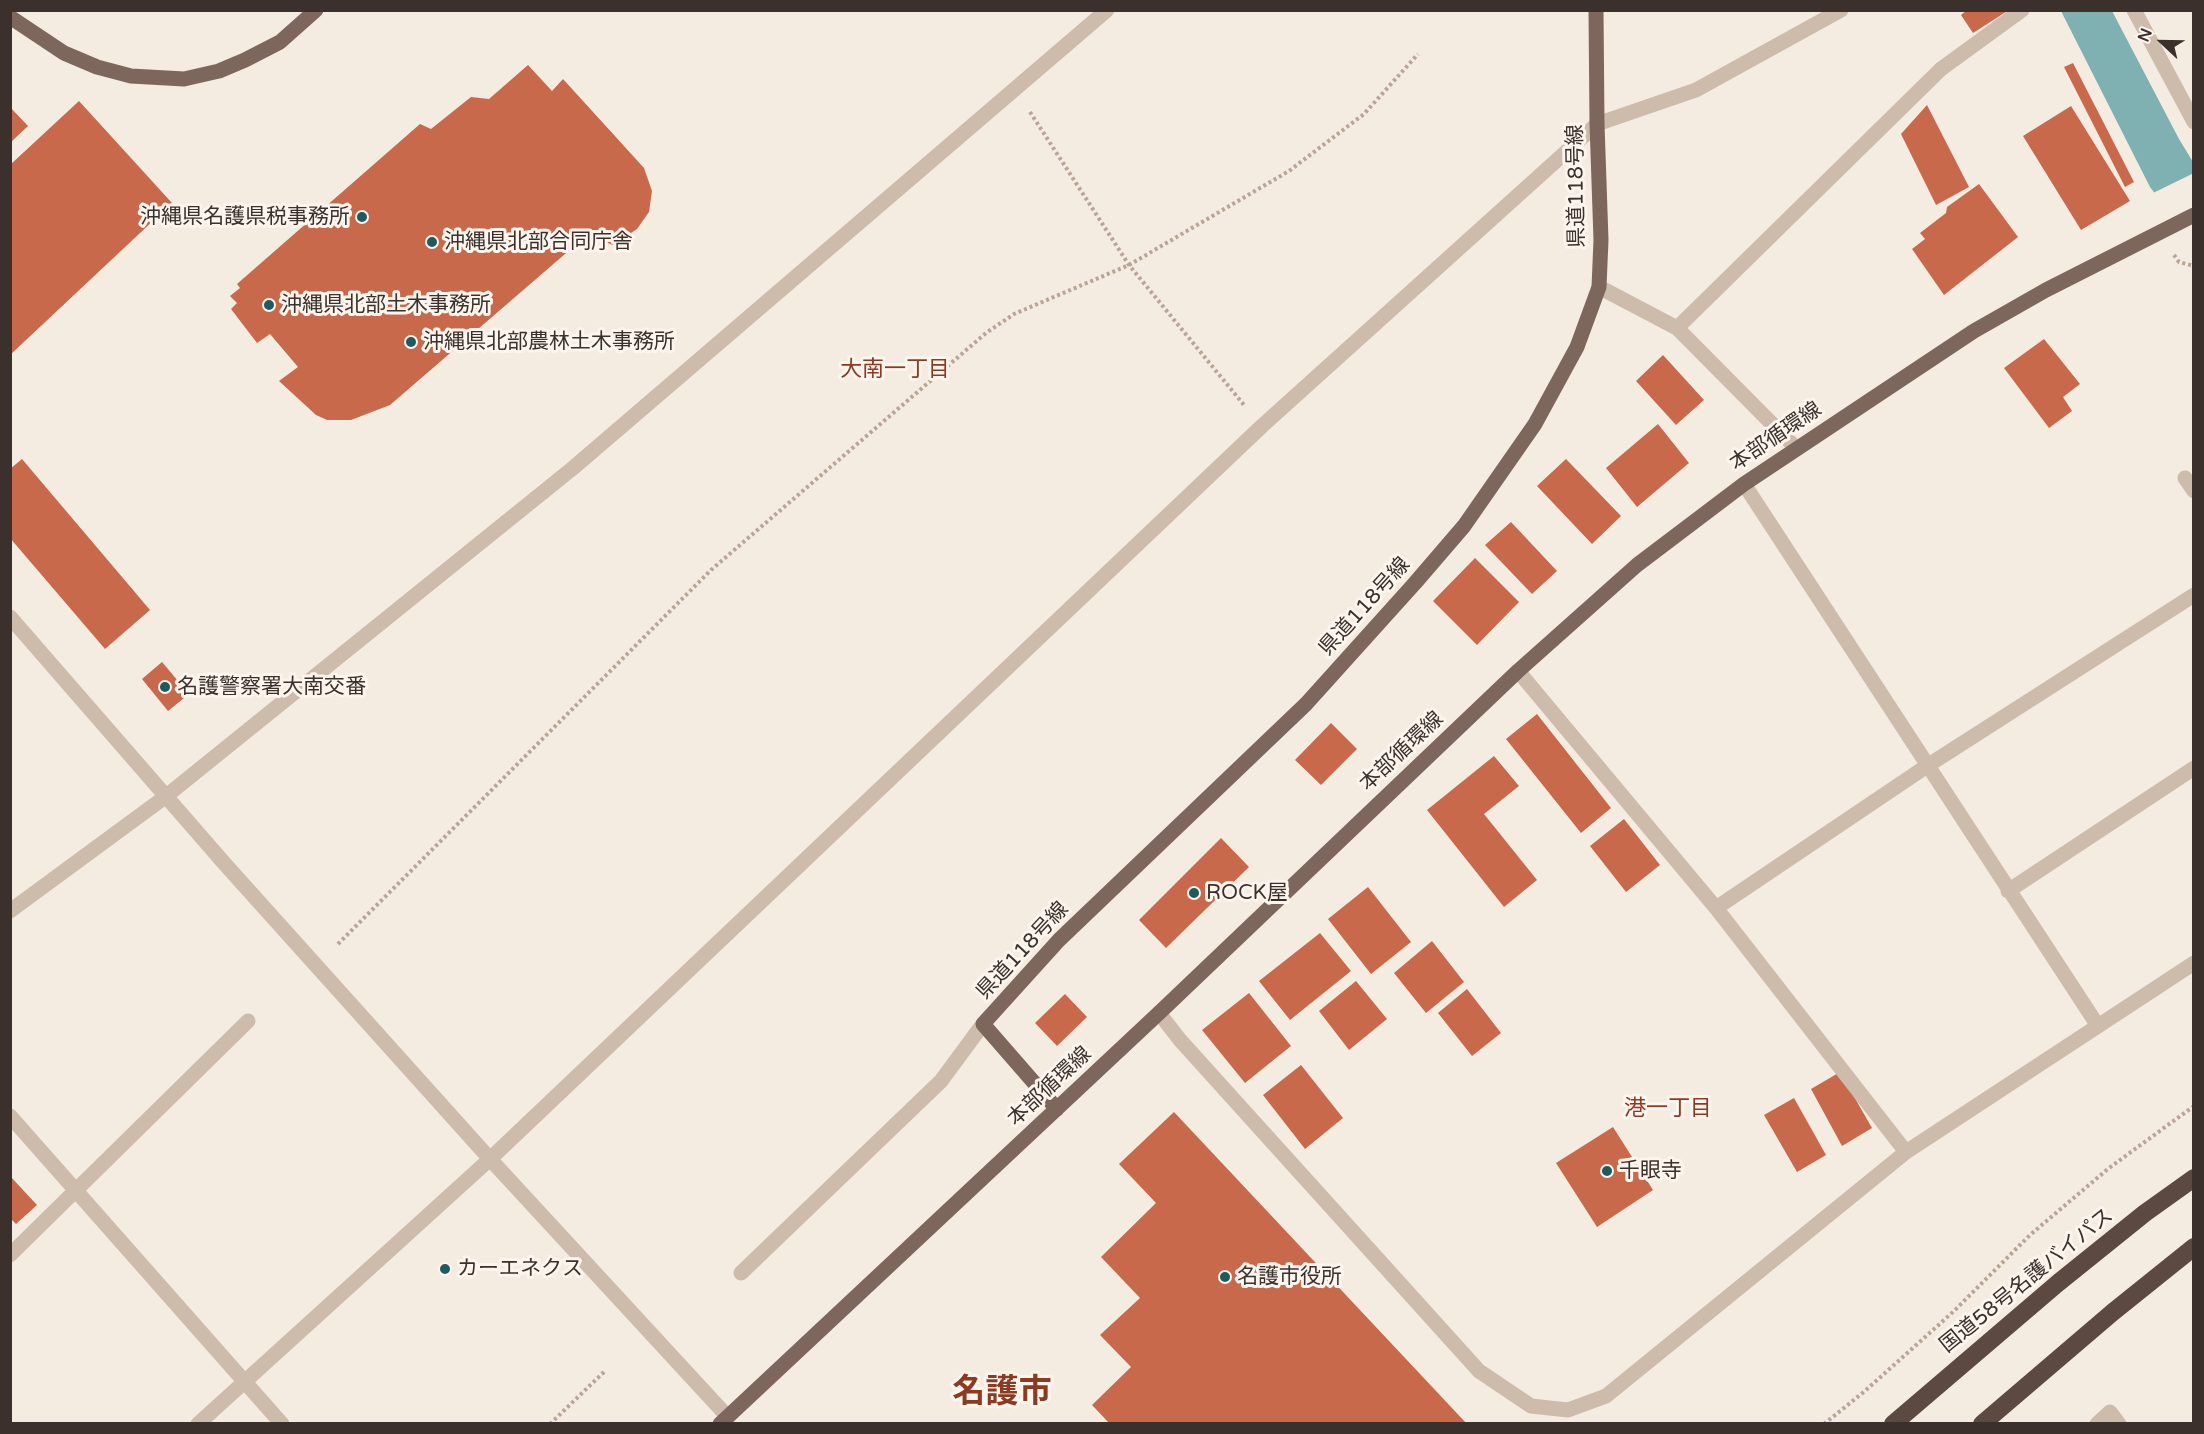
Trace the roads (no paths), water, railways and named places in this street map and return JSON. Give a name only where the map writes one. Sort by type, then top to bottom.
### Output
[{"type":"highway","name":"国道58号名護バイパス","points":[[1893,1424],[2058,1282],[2145,1213],[2193,1179]]},
{"type":"highway","points":[[1982,1424],[2193,1247]]},
{"type":"main road","points":[[10,17],[64,53],[97,67],[130,76],[184,79],[219,71],[280,42],[316,10]]},
{"type":"main road","name":"県道118号線","points":[[1057,1110],[984,1024],[1059,940],[1306,704],[1464,526],[1535,424],[1577,346],[1599,287],[1601,240],[1596,10]]},
{"type":"main road","name":"本部循環線","points":[[723,1420],[1057,1110],[1518,671],[1637,565],[1744,484],[1974,331],[2046,290],[2193,215]]},
{"type":"street","points":[[10,911],[165,797],[573,468],[1107,10]]},
{"type":"street","points":[[198,1424],[490,1160],[1262,426],[1597,124],[1696,90],[1841,10]]},
{"type":"street","points":[[1677,328],[1941,69],[2022,10]]},
{"type":"street","points":[[2134,10],[2193,122]]},
{"type":"street","points":[[1599,287],[1677,328],[1796,448]]},
{"type":"street","points":[[1744,484],[2098,1026]]},
{"type":"street","points":[[1716,908],[1927,766],[2193,595]]},
{"type":"street","points":[[10,617],[165,797],[723,1420]]},
{"type":"street","points":[[1518,671],[1716,908],[1906,1152]]},
{"type":"street","points":[[2008,891],[2193,768]]},
{"type":"street","points":[[1159,1013],[1180,1040],[1479,1371],[1531,1406],[1568,1410],[1606,1396],[1906,1152],[2193,963]]},
{"type":"street","points":[[10,1255],[248,1021]]},
{"type":"street","points":[[741,1273],[941,1081],[984,1024]]},
{"type":"street","points":[[10,1116],[282,1424]]},
{"type":"street","points":[[2097,1424],[2110,1413],[2120,1424]]},
{"type":"water","points":[[2061,11],[2112,11],[2193,162],[2193,244],[2150,187]]},
{"type":"place","name":"沖縄県名護県税事務所","points":[[362,217]]},
{"type":"place","name":"沖縄県北部合同庁舎","points":[[432,242]]},
{"type":"place","name":"沖縄県北部土木事務所","points":[[269,305]]},
{"type":"place","name":"沖縄県北部農林土木事務所","points":[[411,342]]},
{"type":"place","name":"名護警察署大南交番","points":[[165,687]]},
{"type":"place","name":"ROCK屋","points":[[1194,893]]},
{"type":"place","name":"千眼寺","points":[[1607,1171]]},
{"type":"place","name":"カーエネクス","points":[[445,1269]]},
{"type":"place","name":"名護市役所","points":[[1225,1277]]},
{"type":"district","name":"大南一丁目","points":[[895,370]]},
{"type":"district","name":"港一丁目","points":[[1668,1109]]},
{"type":"district","name":"名護市","points":[[1002,1393]]}]
